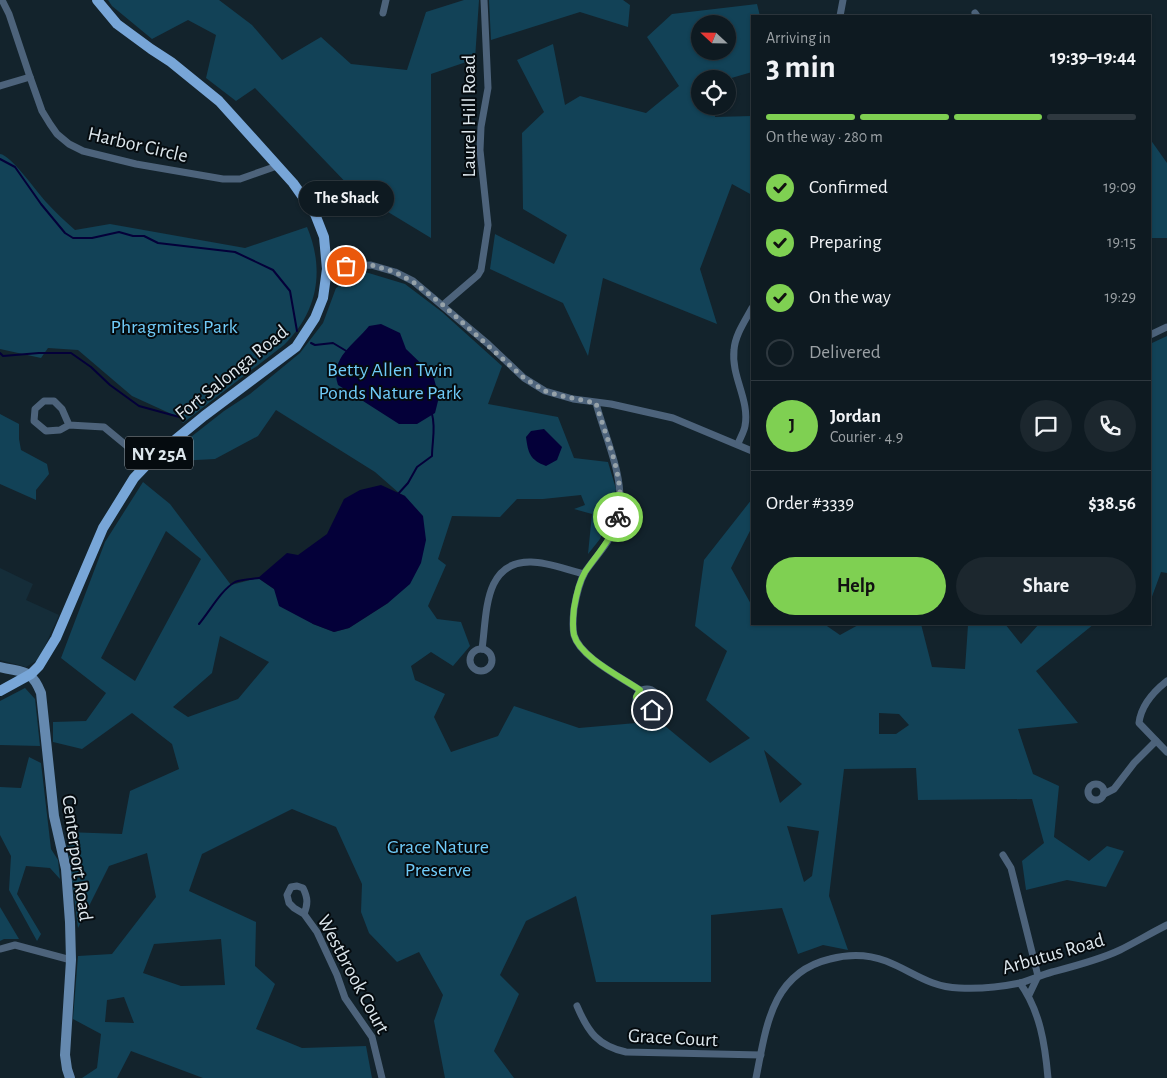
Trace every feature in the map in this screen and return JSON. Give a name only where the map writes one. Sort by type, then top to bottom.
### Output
[{"type":"main road","name":"Fort Salonga Road","points":[[31,674],[39,666],[56,638],[103,528],[134,478],[152,460],[204,416],[296,347],[315,318],[323,298],[327,269],[324,237],[315,214],[292,183],[219,101],[171,62],[138,41],[117,24],[97,0]]},
{"type":"main road","points":[[0,667],[31,674]]},
{"type":"main road","name":"NY 25A","points":[[0,692],[31,674]]},
{"type":"main road","name":"Centerport Road","points":[[31,674],[41,693],[54,816],[66,869],[71,960],[65,1055],[70,1078]]},
{"type":"street","name":"Harbor Circle","points":[[2,0],[9,14],[42,111],[57,134],[69,144],[98,156],[223,179],[240,178],[277,166]]},
{"type":"street","points":[[383,13],[386,0]]},
{"type":"street","name":"Laurel Hill Road","points":[[443,305],[478,275],[481,270],[488,225],[480,150],[481,127],[488,88],[484,0]]},
{"type":"street","points":[[840,15],[843,0]]},
{"type":"street","points":[[0,86],[30,77]]},
{"type":"street","points":[[327,269],[371,265],[395,272],[413,282],[443,305],[524,378],[545,391],[673,418],[751,450]]},
{"type":"street","points":[[738,444],[745,427],[746,409],[736,377],[734,350],[741,327],[751,310]]},
{"type":"street","points":[[1151,335],[1167,327]]},
{"type":"street","points":[[70,425],[62,409],[54,401],[44,402],[35,409],[34,421],[46,432],[60,430],[70,425],[104,427],[127,446],[139,451],[152,460]]},
{"type":"street","points":[[596,403],[619,482],[619,513],[610,540],[584,574],[575,604],[572,624],[574,637],[588,656],[640,690]]},
{"type":"street","points":[[482,649],[490,591],[494,580],[503,571],[523,562],[533,562],[584,574]]},
{"type":"street","points":[[1167,681],[1151,696],[1140,716],[1139,723],[1167,752]]},
{"type":"street","points":[[1104,794],[1114,789],[1130,768],[1156,742]]},
{"type":"street","points":[[1003,855],[1011,868],[1038,976],[1029,995]]},
{"type":"street","name":"Westbrook Court","points":[[304,914],[317,932],[337,975],[345,998],[372,1037],[382,1078]]},
{"type":"street","name":"Arbutus Road","points":[[756,1078],[768,1021],[775,1002],[788,983],[801,971],[816,962],[839,956],[862,955],[885,961],[941,986],[972,988],[1020,982],[1069,968],[1118,951],[1167,925]]},
{"type":"street","points":[[0,949],[15,945],[71,960]]},
{"type":"street","points":[[1020,982],[1036,1010],[1042,1030],[1048,1078]]},
{"type":"street","name":"Grace Court","points":[[577,1006],[591,1032],[599,1041],[612,1049],[626,1052],[761,1056]]},
{"type":"shaded area","points":[[381,324],[400,333],[406,349],[433,375],[439,397],[435,413],[417,424],[399,424],[338,385],[336,375],[340,359],[369,326]]},
{"type":"shaded area","points":[[544,429],[562,447],[557,460],[546,466],[533,458],[526,437],[531,431]]},
{"type":"shaded area","points":[[381,485],[405,496],[423,516],[426,540],[421,563],[410,584],[388,603],[349,628],[334,632],[313,624],[279,606],[274,589],[258,578],[287,553],[298,555],[327,534],[344,499],[360,490]]},
{"type":"shaded area","points":[[0,568],[33,584],[26,600],[59,615],[39,659],[26,667],[0,660]]},
{"type":"green space","points":[[108,0],[219,0],[252,25],[282,60],[321,37],[351,64],[407,70],[426,12],[464,0],[479,0],[475,59],[431,74],[431,238],[355,192],[255,88],[236,101],[206,78],[216,35],[188,20],[152,39],[112,6]]},
{"type":"green space","points":[[489,0],[623,0],[630,5],[628,27],[580,12],[491,40]]},
{"type":"green space","points":[[757,4],[760,15],[751,15],[751,72],[736,77],[736,70],[691,70],[691,115],[715,115],[715,117],[751,116],[751,194],[732,184],[700,269],[717,324],[603,278],[588,356],[563,303],[490,269],[495,234],[554,264],[567,235],[523,209],[522,133],[544,112],[517,60],[553,44],[565,105],[580,96],[646,113],[679,86],[647,37],[672,14]]},
{"type":"green space","points":[[1151,140],[1167,163],[1167,238],[1151,238]]},
{"type":"green space","name":"Phragmites Park","points":[[0,154],[17,167],[56,213],[75,230],[110,224],[245,248],[307,227],[313,243],[317,275],[311,304],[304,319],[284,345],[183,423],[178,417],[132,396],[78,350],[48,348],[41,358],[0,349]]},
{"type":"green space","points":[[362,271],[405,284],[442,312],[502,366],[488,404],[558,417],[574,458],[608,462],[616,489],[610,515],[600,539],[588,554],[592,514],[574,509],[585,505],[581,495],[543,499],[517,499],[500,517],[452,516],[438,559],[446,565],[428,606],[437,619],[461,622],[470,646],[453,666],[431,652],[411,666],[415,680],[445,694],[434,717],[451,752],[498,736],[514,706],[579,728],[659,721],[710,763],[750,738],[706,700],[727,651],[695,626],[704,560],[751,500],[751,529],[731,568],[751,604],[751,625],[825,625],[840,635],[858,625],[921,625],[932,667],[965,669],[968,625],[1006,625],[1021,644],[1038,625],[1093,625],[1036,671],[1078,723],[1018,729],[1033,774],[1059,786],[1054,837],[1089,861],[1107,846],[1124,851],[1106,887],[1067,880],[1026,890],[1022,861],[1044,843],[1032,799],[918,800],[916,768],[844,769],[829,896],[848,950],[823,945],[798,954],[782,908],[711,915],[711,982],[596,982],[576,896],[526,921],[500,975],[519,994],[494,1051],[514,1078],[445,1078],[434,1021],[443,995],[419,952],[397,962],[369,933],[361,912],[362,884],[336,827],[292,809],[202,854],[189,891],[256,922],[255,966],[275,984],[256,1029],[302,1048],[366,1046],[372,1078],[203,1078],[131,1051],[117,1078],[82,1078],[97,1068],[101,1034],[73,1019],[78,956],[112,954],[156,897],[147,853],[109,866],[78,928],[66,832],[122,834],[130,791],[179,769],[172,744],[132,713],[82,749],[53,742],[53,722],[86,721],[106,693],[61,658],[105,542],[143,482],[170,504],[231,585],[258,578],[274,589],[313,624],[334,632],[349,628],[388,603],[405,496],[375,472],[276,410],[258,436],[215,459],[159,462],[224,411],[250,394],[300,353],[323,323],[336,288]],"holes":[[[166,531],[201,559],[135,681],[101,658]],[[220,636],[269,662],[238,699],[188,717],[173,707],[212,673]],[[879,713],[899,714],[909,725],[896,734],[879,734]],[[764,750],[802,784],[780,803]],[[787,826],[819,831],[812,876],[804,882]],[[221,939],[225,985],[181,986],[143,973],[154,944]],[[124,997],[134,1023],[105,1022],[107,1000]]]},
{"type":"green space","points":[[1167,336],[1167,573],[1161,572],[1151,599],[1151,351],[1152,343]]},
{"type":"green space","points":[[0,414],[19,424],[21,450],[47,464],[49,474],[36,490],[36,500],[0,484]]},
{"type":"green space","points":[[25,688],[35,699],[40,746],[0,745],[0,701]]},
{"type":"green space","points":[[29,757],[41,763],[51,849],[58,860],[60,879],[50,868],[26,866],[17,894],[41,934],[37,941],[9,890],[11,856],[0,835],[0,787],[21,788]]},
{"type":"green space","points":[[0,907],[19,939],[4,939],[0,941]]},
{"type":"waterway","points":[[0,159],[15,167],[41,204],[65,233],[73,238],[92,238],[119,232],[133,236],[144,236],[158,243],[235,252],[273,270],[290,291],[297,331]]},
{"type":"waterway","points":[[311,343],[315,345],[333,343],[348,352]]},
{"type":"waterway","points":[[0,353],[3,356],[71,353],[139,406],[183,418]]},
{"type":"waterway","points":[[398,494],[408,483],[417,467],[432,456],[434,430],[432,414]]},
{"type":"waterway","points":[[199,624],[220,595],[235,582],[259,578]]},
{"type":"way so far","points":[[346,266],[371,265],[395,272],[413,282],[443,305],[524,378],[545,391],[596,403],[619,482],[618,517]]},
{"type":"place","name":"The Shack","points":[[346,266]]},
{"type":"route","points":[[618,517],[610,540],[584,574],[579,587],[572,624],[574,637],[588,656],[640,690],[636,700],[642,710],[652,710]]},
{"type":"park label","name":"Betty Allen Twin Ponds Nature Park","points":[[390,380]]},
{"type":"park label","name":"Grace Nature Preserve","points":[[438,858]]}]
